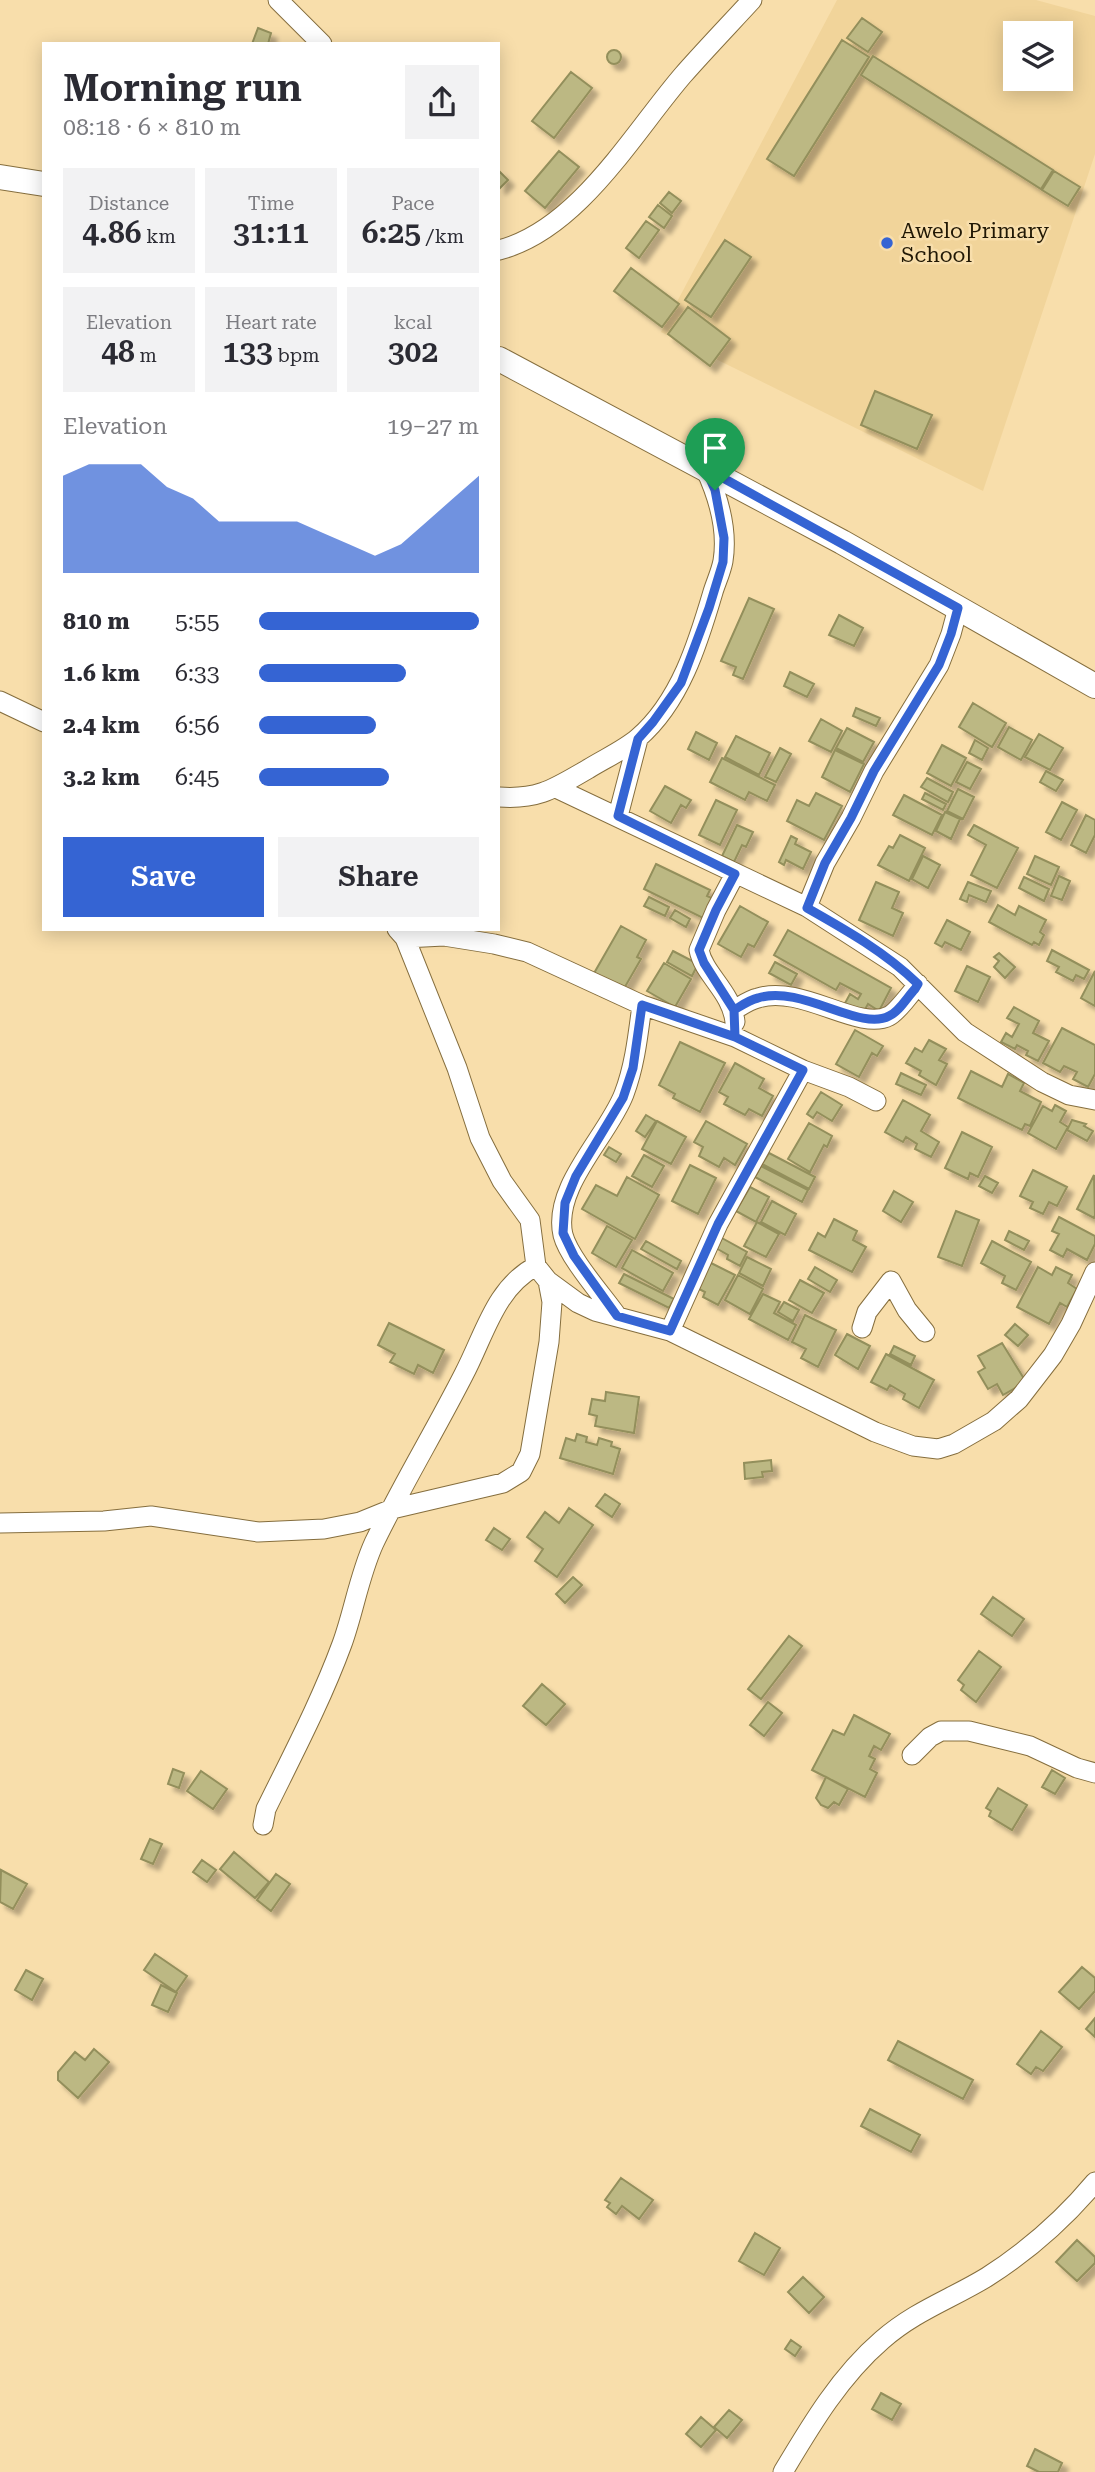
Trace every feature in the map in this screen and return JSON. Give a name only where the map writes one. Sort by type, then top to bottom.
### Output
[{"type":"street","points":[[278,0],[321,42]]},
{"type":"street","points":[[500,250],[534,234],[563,215],[591,188],[609,170],[682,76],[752,0]]},
{"type":"street","points":[[0,177],[42,184]]},
{"type":"street","points":[[500,360],[705,468],[1095,686]]},
{"type":"street","points":[[500,797],[529,797],[556,788],[638,739],[681,683],[723,562],[724,538],[720,515],[715,490],[705,468]]},
{"type":"street","points":[[807,908],[825,863],[874,771],[939,665],[958,608]]},
{"type":"street","points":[[0,701],[42,721]]},
{"type":"street","points":[[618,816],[638,739]]},
{"type":"street","points":[[556,788],[807,908],[900,967],[965,1032],[1022,1070],[1069,1095],[1095,1100]]},
{"type":"street","points":[[735,874],[699,950],[704,963],[734,1010],[735,1037]]},
{"type":"street","points":[[0,1523],[162,1517],[258,1532],[336,1528],[369,1519],[393,1508],[503,1483],[524,1468],[530,1454],[549,1342],[552,1302],[542,1273],[530,1220],[502,1181],[480,1138],[457,1068],[401,934],[444,936],[514,948],[642,1005],[735,1037],[876,1101]]},
{"type":"street","points":[[734,1010],[758,998],[796,997],[858,1018],[875,1019],[890,1016],[918,984]]},
{"type":"street","points":[[617,1316],[570,1250],[562,1222],[565,1203],[576,1176],[623,1098],[633,1068],[642,1005]]},
{"type":"street","points":[[670,1331],[718,1224],[803,1070]]},
{"type":"street","points":[[542,1273],[578,1303],[595,1311],[670,1331],[875,1432],[913,1446],[938,1449],[954,1444],[994,1421],[1019,1399],[1059,1344],[1095,1272]]},
{"type":"street","points":[[262,1825],[266,1809],[322,1695],[343,1642],[363,1570],[416,1461],[463,1377],[501,1298],[517,1278],[542,1273]]},
{"type":"street","points":[[862,1328],[867,1312],[891,1281],[925,1332]]},
{"type":"street","points":[[912,1755],[936,1734],[951,1730],[1030,1746],[1077,1768],[1095,1773]]},
{"type":"street","points":[[783,2472],[838,2388],[881,2340],[916,2315],[986,2278],[1004,2265],[1036,2239],[1095,2182]]},
{"type":"shaded area","name":"Awelo Primary School","points":[[837,0],[1036,0],[1095,16],[1095,154],[983,491],[661,332]]},
{"type":"building","points":[[862,18],[882,32],[868,52],[847,38]]},
{"type":"building","points":[[258,28],[271,33],[269,42],[253,42]]},
{"type":"building","points":[[842,40],[869,57],[794,176],[767,159]]},
{"type":"building","points":[[614,50],[619,52],[619,62],[614,64],[609,62],[607,57],[609,52]]},
{"type":"building","points":[[873,56],[1053,170],[1041,189],[861,75]]},
{"type":"building","points":[[571,72],[592,88],[554,138],[532,121]]},
{"type":"building","points":[[559,151],[579,167],[545,208],[525,191]]},
{"type":"building","points":[[1054,171],[1080,187],[1068,206],[1042,190]]},
{"type":"building","points":[[500,172],[508,180],[500,188]]},
{"type":"building","points":[[669,192],[681,201],[672,213],[660,203]]},
{"type":"building","points":[[658,205],[672,216],[664,228],[649,217]]},
{"type":"building","points":[[646,221],[659,230],[639,258],[626,248]]},
{"type":"building","points":[[725,240],[751,257],[711,317],[685,300]]},
{"type":"building","points":[[631,268],[679,304],[662,327],[614,291]]},
{"type":"building","points":[[688,307],[730,339],[710,366],[668,334]]},
{"type":"building","points":[[875,391],[932,415],[917,449],[861,425]]},
{"type":"building","points":[[749,598],[774,609],[743,679],[733,675],[736,667],[721,661]]},
{"type":"building","points":[[839,615],[863,628],[854,646],[829,635]]},
{"type":"building","points":[[790,672],[814,684],[807,697],[784,686]]},
{"type":"building","points":[[973,703],[1006,723],[992,747],[959,727]]},
{"type":"building","points":[[856,708],[880,718],[876,726],[853,716]]},
{"type":"building","points":[[821,719],[842,731],[831,752],[809,741]]},
{"type":"building","points":[[1009,727],[1032,740],[1021,760],[998,747]]},
{"type":"building","points":[[847,728],[874,742],[863,762],[836,748]]},
{"type":"building","points":[[696,732],[717,743],[709,760],[688,749]]},
{"type":"building","points":[[1039,734],[1063,748],[1050,770],[1025,757]]},
{"type":"building","points":[[736,736],[770,753],[759,775],[725,757]]},
{"type":"building","points":[[975,740],[988,748],[982,760],[969,753]]},
{"type":"building","points":[[942,745],[966,758],[951,786],[927,773]]},
{"type":"building","points":[[780,748],[791,754],[776,782],[765,777]]},
{"type":"building","points":[[835,750],[864,764],[850,792],[822,777]]},
{"type":"building","points":[[722,758],[775,785],[767,801],[749,792],[745,800],[710,782]]},
{"type":"building","points":[[967,762],[981,769],[970,789],[956,782]]},
{"type":"building","points":[[1046,771],[1063,780],[1056,791],[1040,782]]},
{"type":"building","points":[[927,778],[953,792],[948,802],[921,787]]},
{"type":"building","points":[[665,786],[691,800],[686,808],[681,805],[671,823],[650,811]]},
{"type":"building","points":[[958,789],[974,797],[963,819],[947,811]]},
{"type":"building","points":[[816,793],[842,806],[824,840],[787,821],[797,800],[809,806]]},
{"type":"building","points":[[925,793],[946,804],[943,810],[922,799]]},
{"type":"building","points":[[904,795],[942,815],[932,835],[893,815]]},
{"type":"building","points":[[716,800],[737,810],[720,845],[699,835]]},
{"type":"building","points":[[1062,802],[1077,810],[1061,840],[1046,832]]},
{"type":"building","points":[[945,812],[960,819],[951,839],[936,831]]},
{"type":"building","points":[[1086,815],[1095,820],[1095,835],[1086,853],[1071,845]]},
{"type":"building","points":[[737,825],[753,832],[746,847],[742,845],[734,862],[722,856]]},
{"type":"building","points":[[974,825],[1018,848],[997,888],[971,875],[986,845],[968,835]]},
{"type":"building","points":[[900,835],[925,848],[909,881],[878,865],[889,846],[893,848]]},
{"type":"building","points":[[791,836],[797,839],[795,844],[811,852],[803,869],[786,860],[784,865],[779,862]]},
{"type":"building","points":[[923,856],[940,865],[928,888],[912,879]]},
{"type":"building","points":[[1035,856],[1059,867],[1051,885],[1027,874]]},
{"type":"building","points":[[656,864],[710,890],[707,896],[714,899],[705,919],[644,889]]},
{"type":"building","points":[[1059,876],[1070,881],[1062,900],[1051,896]]},
{"type":"building","points":[[1024,877],[1049,889],[1044,901],[1019,888]]},
{"type":"building","points":[[876,882],[899,892],[892,908],[903,913],[893,936],[859,920]]},
{"type":"building","points":[[968,882],[991,891],[986,902],[969,895],[967,902],[960,899]]},
{"type":"building","points":[[649,897],[669,907],[665,916],[644,906]]},
{"type":"building","points":[[998,905],[1015,915],[1019,906],[1046,920],[1040,932],[1044,935],[1039,945],[1034,942],[1032,945],[989,922]]},
{"type":"building","points":[[740,906],[768,922],[754,947],[748,944],[741,957],[718,944]]},
{"type":"building","points":[[675,910],[690,919],[686,927],[670,918]]},
{"type":"building","points":[[947,920],[970,932],[961,950],[945,942],[942,947],[935,943]]},
{"type":"building","points":[[621,926],[646,940],[637,957],[641,959],[622,992],[593,975]]},
{"type":"building","points":[[788,930],[891,988],[879,1011],[868,1004],[862,1015],[844,1005],[850,994],[858,999],[861,994],[840,983],[836,990],[774,955]]},
{"type":"building","points":[[1052,950],[1089,970],[1084,979],[1076,975],[1073,981],[1056,972],[1059,967],[1047,961]]},
{"type":"building","points":[[673,951],[698,964],[692,976],[667,962]]},
{"type":"building","points":[[999,953],[1015,967],[1005,978],[994,967],[999,961],[994,957]]},
{"type":"building","points":[[775,962],[797,974],[791,985],[769,973]]},
{"type":"building","points":[[664,963],[691,979],[675,1007],[647,991]]},
{"type":"building","points":[[967,966],[990,977],[978,1002],[955,991]]},
{"type":"building","points":[[1095,971],[1095,1006],[1081,998]]},
{"type":"building","points":[[1014,1007],[1039,1021],[1033,1033],[1049,1041],[1038,1061],[1026,1055],[1028,1051],[1017,1045],[1015,1049],[1001,1042],[1006,1033],[1012,1037],[1019,1024],[1007,1018]]},
{"type":"building","points":[[1062,1028],[1095,1045],[1095,1074],[1088,1087],[1073,1079],[1077,1072],[1064,1066],[1060,1072],[1043,1063]]},
{"type":"building","points":[[855,1030],[883,1046],[877,1056],[872,1053],[859,1077],[836,1064]]},
{"type":"building","points":[[929,1040],[946,1049],[939,1060],[947,1064],[936,1085],[919,1075],[921,1071],[906,1063],[915,1048],[922,1052]]},
{"type":"building","points":[[680,1042],[725,1063],[700,1112],[673,1098],[675,1094],[659,1085]]},
{"type":"building","points":[[735,1063],[764,1079],[759,1088],[773,1096],[762,1116],[749,1109],[745,1115],[724,1104],[728,1097],[719,1092]]},
{"type":"building","points":[[971,1071],[1002,1087],[1008,1074],[1024,1083],[1020,1091],[1041,1102],[1030,1126],[1025,1124],[1022,1130],[958,1098]]},
{"type":"building","points":[[901,1073],[926,1085],[921,1095],[896,1084]]},
{"type":"building","points":[[821,1092],[842,1105],[832,1121],[817,1112],[813,1118],[807,1114]]},
{"type":"building","points":[[903,1100],[930,1115],[921,1131],[939,1142],[931,1157],[915,1149],[917,1144],[906,1137],[903,1142],[885,1132]]},
{"type":"building","points":[[1055,1105],[1066,1111],[1060,1122],[1068,1127],[1056,1149],[1028,1133],[1043,1106],[1052,1111]]},
{"type":"building","points":[[646,1115],[656,1121],[645,1137],[636,1131]]},
{"type":"building","points":[[1072,1120],[1086,1124],[1084,1126],[1093,1131],[1087,1141],[1067,1130]]},
{"type":"building","points":[[657,1121],[686,1137],[671,1164],[642,1149]]},
{"type":"building","points":[[706,1121],[747,1144],[735,1165],[724,1158],[719,1167],[699,1156],[703,1147],[694,1142]]},
{"type":"building","points":[[809,1123],[832,1136],[827,1147],[824,1145],[810,1172],[788,1159]]},
{"type":"building","points":[[962,1132],[992,1147],[978,1177],[970,1173],[968,1179],[945,1168]]},
{"type":"building","points":[[609,1147],[621,1154],[616,1162],[604,1155]]},
{"type":"building","points":[[769,1153],[815,1177],[809,1189],[762,1164]]},
{"type":"building","points":[[644,1155],[664,1166],[652,1187],[632,1176]]},
{"type":"building","points":[[690,1165],[716,1178],[698,1214],[672,1201]]},
{"type":"building","points":[[761,1166],[808,1190],[802,1202],[755,1177]]},
{"type":"building","points":[[1033,1170],[1067,1187],[1057,1206],[1049,1202],[1043,1214],[1030,1208],[1033,1202],[1020,1196]]},
{"type":"building","points":[[1094,1175],[1095,1215],[1094,1218],[1077,1209]]},
{"type":"building","points":[[985,1176],[998,1183],[992,1193],[979,1186]]},
{"type":"building","points":[[627,1177],[659,1195],[635,1239],[582,1209],[596,1185],[617,1196]]},
{"type":"building","points":[[750,1187],[769,1197],[756,1222],[736,1211]]},
{"type":"building","points":[[894,1191],[913,1202],[901,1222],[883,1211]]},
{"type":"building","points":[[772,1201],[796,1214],[785,1235],[761,1222]]},
{"type":"building","points":[[956,1211],[979,1220],[962,1266],[938,1257]]},
{"type":"building","points":[[1059,1217],[1095,1236],[1095,1244],[1087,1260],[1067,1249],[1063,1257],[1050,1250],[1059,1234],[1052,1231]]},
{"type":"building","points":[[834,1219],[857,1231],[853,1240],[866,1247],[852,1272],[809,1250],[818,1233],[825,1237]]},
{"type":"building","points":[[757,1222],[779,1234],[766,1257],[744,1246]]},
{"type":"building","points":[[607,1226],[632,1240],[616,1267],[592,1253]]},
{"type":"building","points":[[1009,1231],[1029,1241],[1024,1250],[1005,1240]]},
{"type":"building","points":[[720,1237],[747,1252],[740,1266],[714,1247]]},
{"type":"building","points":[[646,1241],[681,1261],[677,1269],[641,1249]]},
{"type":"building","points":[[992,1241],[1031,1262],[1016,1290],[1002,1283],[1005,1276],[981,1263]]},
{"type":"building","points":[[632,1250],[673,1273],[663,1291],[622,1268]]},
{"type":"building","points":[[747,1257],[771,1269],[763,1286],[739,1273]]},
{"type":"building","points":[[711,1263],[735,1275],[718,1305],[703,1297],[705,1292],[697,1288]]},
{"type":"building","points":[[815,1267],[837,1280],[830,1292],[808,1279]]},
{"type":"building","points":[[1038,1267],[1052,1275],[1056,1267],[1072,1275],[1068,1283],[1077,1289],[1067,1307],[1060,1303],[1049,1324],[1017,1307]]},
{"type":"building","points":[[624,1274],[674,1299],[669,1308],[619,1283]]},
{"type":"building","points":[[738,1275],[763,1289],[750,1314],[725,1300]]},
{"type":"building","points":[[800,1280],[824,1293],[812,1313],[789,1300]]},
{"type":"building","points":[[763,1294],[780,1302],[774,1313],[796,1325],[788,1340],[749,1319]]},
{"type":"building","points":[[784,1302],[799,1310],[793,1321],[778,1312]]},
{"type":"building","points":[[805,1315],[836,1330],[818,1367],[801,1358],[806,1349],[792,1342]]},
{"type":"building","points":[[389,1323],[444,1350],[433,1373],[418,1365],[414,1374],[390,1362],[395,1354],[378,1345]]},
{"type":"building","points":[[1015,1324],[1028,1335],[1018,1346],[1005,1335]]},
{"type":"building","points":[[847,1334],[870,1346],[858,1369],[835,1355]]},
{"type":"building","points":[[1002,1343],[1026,1382],[1003,1395],[997,1384],[988,1389],[978,1372],[985,1368],[978,1356]]},
{"type":"building","points":[[894,1346],[915,1356],[911,1365],[890,1354]]},
{"type":"building","points":[[886,1354],[934,1380],[919,1408],[903,1399],[905,1394],[890,1385],[887,1390],[871,1382]]},
{"type":"building","points":[[606,1392],[639,1397],[634,1433],[595,1426],[597,1416],[589,1414],[592,1399],[605,1401]]},
{"type":"building","points":[[577,1434],[587,1437],[586,1442],[597,1445],[599,1438],[612,1442],[611,1446],[620,1449],[613,1474],[560,1458],[566,1438],[575,1441]]},
{"type":"building","points":[[771,1460],[772,1471],[762,1472],[763,1477],[745,1479],[744,1463]]},
{"type":"building","points":[[605,1494],[620,1504],[612,1517],[596,1506]]},
{"type":"building","points":[[569,1508],[593,1525],[557,1577],[535,1561],[543,1549],[527,1537],[545,1512],[559,1523]]},
{"type":"building","points":[[494,1528],[510,1539],[502,1550],[486,1540]]},
{"type":"building","points":[[573,1577],[582,1585],[565,1603],[556,1594]]},
{"type":"building","points":[[993,1597],[1024,1619],[1012,1636],[981,1614]]},
{"type":"building","points":[[789,1636],[802,1646],[761,1699],[748,1689]]},
{"type":"building","points":[[979,1651],[1001,1667],[976,1702],[961,1690],[964,1685],[958,1680]]},
{"type":"building","points":[[542,1684],[565,1704],[546,1725],[523,1706]]},
{"type":"building","points":[[768,1702],[782,1713],[764,1736],[750,1725]]},
{"type":"building","points":[[854,1715],[890,1734],[881,1750],[874,1746],[869,1756],[875,1759],[870,1769],[877,1773],[865,1797],[812,1770],[833,1730],[844,1735]]},
{"type":"building","points":[[173,1769],[184,1773],[179,1788],[168,1784]]},
{"type":"building","points":[[1052,1770],[1065,1778],[1055,1794],[1042,1787]]},
{"type":"building","points":[[201,1771],[227,1789],[213,1809],[187,1791]]},
{"type":"building","points":[[826,1777],[848,1789],[839,1805],[834,1802],[828,1808],[821,1805],[816,1798]]},
{"type":"building","points":[[998,1788],[1027,1805],[1012,1830],[989,1816],[991,1811],[986,1808]]},
{"type":"building","points":[[150,1839],[162,1844],[153,1864],[141,1859]]},
{"type":"building","points":[[234,1852],[269,1882],[255,1898],[220,1869]]},
{"type":"building","points":[[202,1860],[216,1870],[207,1882],[193,1872]]},
{"type":"building","points":[[1,1870],[27,1884],[13,1909],[0,1902]]},
{"type":"building","points":[[276,1874],[290,1884],[271,1911],[257,1900]]},
{"type":"building","points":[[155,1954],[187,1976],[176,1992],[144,1970]]},
{"type":"building","points":[[1082,1967],[1095,1978],[1095,1991],[1079,2009],[1059,1992]]},
{"type":"building","points":[[26,1970],[43,1979],[32,2000],[15,1990]]},
{"type":"building","points":[[161,1985],[177,1993],[168,2012],[152,2005]]},
{"type":"building","points":[[1095,2018],[1095,2037],[1086,2029]]},
{"type":"building","points":[[1041,2031],[1062,2047],[1043,2071],[1036,2067],[1031,2074],[1017,2064]]},
{"type":"building","points":[[898,2041],[973,2080],[963,2099],[888,2060]]},
{"type":"building","points":[[94,2049],[109,2062],[78,2098],[58,2080],[58,2072],[75,2052],[85,2060]]},
{"type":"building","points":[[870,2109],[920,2135],[911,2152],[861,2126]]},
{"type":"building","points":[[621,2178],[653,2200],[639,2219],[622,2206],[616,2214],[607,2207],[610,2203],[605,2200]]},
{"type":"building","points":[[755,2233],[780,2248],[764,2275],[739,2261]]},
{"type":"building","points":[[1077,2240],[1095,2257],[1095,2263],[1077,2281],[1056,2262]]},
{"type":"building","points":[[803,2277],[824,2297],[809,2313],[788,2292]]},
{"type":"building","points":[[791,2340],[801,2347],[795,2356],[785,2349]]},
{"type":"building","points":[[881,2393],[901,2404],[892,2420],[872,2409]]},
{"type":"building","points":[[729,2410],[742,2420],[727,2438],[714,2427]]},
{"type":"building","points":[[701,2417],[716,2430],[701,2447],[686,2434]]},
{"type":"building","points":[[1035,2449],[1062,2463],[1058,2472],[1039,2472],[1027,2466]]},
{"type":"place","name":"Awelo Primary School","points":[[887,243]]},
{"type":"route","points":[[715,490],[705,468],[958,608],[946,651],[939,665],[874,771],[825,863],[807,908],[900,967],[918,984],[915,989],[890,1016],[875,1019],[858,1018],[796,997],[758,998],[734,1010],[735,1023],[735,1037],[642,1005],[633,1068],[623,1098],[576,1176],[565,1203],[562,1222],[566,1244],[617,1316],[670,1331],[718,1224],[803,1070],[735,1037],[734,1010],[701,958],[701,944],[735,874],[618,816],[638,739],[681,683],[723,562],[724,538],[715,490]]}]
